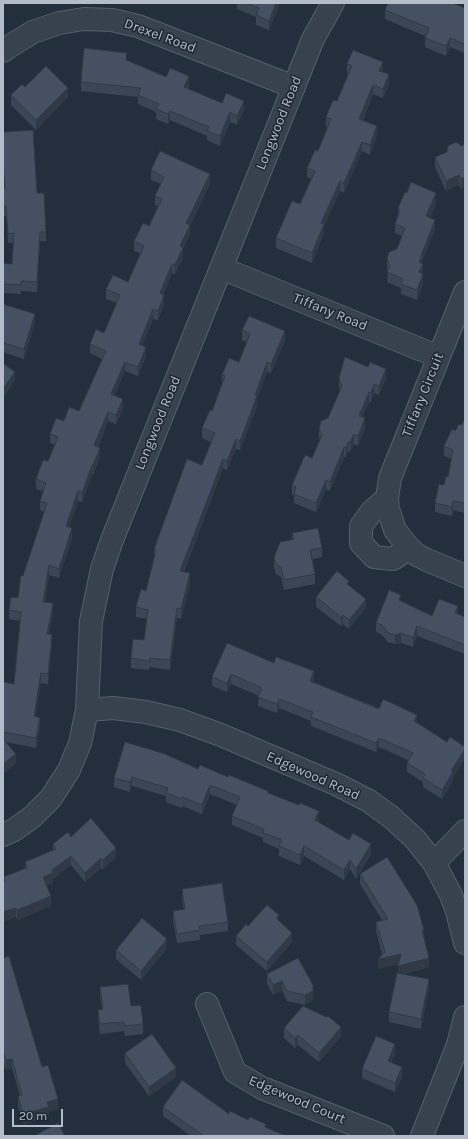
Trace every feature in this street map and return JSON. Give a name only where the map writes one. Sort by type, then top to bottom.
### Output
[{"type":"street","name":"Longwood Road","points":[[3,835],[14,830],[32,817],[51,798],[69,770],[80,743],[87,710],[91,621],[102,569],[112,540],[313,39],[333,3]]},
{"type":"street","name":"Drexel Road","points":[[3,51],[33,32],[59,23],[84,19],[112,20],[138,26],[294,87]]},
{"type":"street","name":"Tiffany Road","points":[[221,268],[438,357]]},
{"type":"street","name":"Tiffany Circuit","points":[[465,292],[390,478],[387,498],[388,509],[395,530],[409,548],[427,560],[465,576]]},
{"type":"street","points":[[387,498],[372,511],[361,526],[361,543],[374,557],[393,560],[409,548]]},
{"type":"street","name":"Edgewood Road","points":[[87,710],[113,708],[146,712],[180,720],[338,785],[369,801],[391,817],[415,839],[434,863],[450,893],[457,911],[465,943]]},
{"type":"street","points":[[434,863],[465,831]]},
{"type":"street","name":"Edgewood Court","points":[[207,1004],[234,1072],[262,1088],[383,1136]]},
{"type":"street","points":[[422,1136],[458,1045],[465,1017]]},
{"type":"building","points":[[246,3],[276,3],[269,21],[256,15],[259,8]]},
{"type":"building","points":[[388,3],[453,3],[465,8],[465,44],[450,38],[446,46],[425,38],[429,28],[385,10]]},
{"type":"building","points":[[84,48],[127,53],[126,60],[166,77],[170,68],[189,76],[184,87],[222,103],[226,93],[244,101],[237,116],[230,112],[220,136],[207,131],[209,127],[170,111],[168,114],[156,109],[159,104],[138,95],[141,88],[81,82]]},
{"type":"building","points":[[353,50],[383,62],[379,71],[389,74],[383,89],[373,85],[359,119],[377,126],[370,145],[362,142],[344,183],[340,181],[321,223],[324,224],[312,253],[276,238],[292,201],[300,204],[315,171],[307,168],[315,150],[318,151],[331,119],[326,117],[333,100],[337,101],[352,66],[347,64]]},
{"type":"building","points":[[46,66],[68,88],[36,120],[11,95],[22,84],[25,87]]},
{"type":"building","points":[[33,130],[37,193],[44,193],[46,232],[40,232],[37,282],[21,281],[21,285],[3,284],[3,263],[12,264],[14,233],[8,234],[6,206],[3,206],[3,188],[5,188],[3,132]]},
{"type":"building","points":[[456,142],[462,146],[465,144],[465,177],[461,179],[459,175],[446,181],[435,157],[447,152],[448,146]]},
{"type":"building","points":[[160,151],[210,174],[186,223],[190,225],[180,246],[183,248],[175,265],[172,264],[160,293],[164,295],[158,311],[153,309],[139,344],[146,347],[138,367],[125,362],[111,394],[123,399],[116,415],[108,412],[94,445],[100,448],[82,493],[78,491],[66,526],[72,528],[59,569],[49,565],[43,602],[53,603],[47,634],[52,634],[48,674],[41,673],[34,716],[40,718],[36,738],[3,732],[3,682],[14,684],[21,612],[9,610],[11,597],[18,598],[21,575],[23,576],[47,503],[40,501],[46,483],[36,479],[43,460],[48,461],[58,437],[50,434],[56,418],[64,421],[69,407],[79,411],[106,351],[90,344],[96,329],[104,333],[120,295],[106,289],[113,275],[128,282],[144,246],[134,241],[143,223],[149,226],[162,199],[155,196],[164,177],[151,170]]},
{"type":"building","points":[[411,182],[436,193],[426,216],[435,220],[419,262],[423,264],[419,272],[423,274],[417,290],[401,284],[403,279],[387,272],[390,266],[387,259],[389,252],[397,249],[405,228],[395,224],[400,210],[398,208],[405,192],[407,193]]},
{"type":"building","points":[[3,304],[35,314],[24,349],[3,343]]},
{"type":"building","points":[[249,316],[285,331],[271,364],[267,362],[255,395],[257,396],[240,441],[236,439],[227,461],[223,459],[180,571],[190,573],[181,609],[177,608],[170,660],[150,658],[149,661],[131,658],[133,639],[144,640],[148,610],[136,607],[141,589],[146,591],[156,550],[154,549],[187,459],[202,465],[215,433],[202,428],[210,410],[212,411],[225,376],[222,375],[229,358],[239,362],[250,334],[242,330]]},
{"type":"building","points":[[345,357],[368,367],[370,362],[386,369],[379,386],[374,384],[371,393],[369,392],[359,416],[365,418],[358,436],[354,434],[350,442],[348,442],[346,448],[344,447],[330,482],[326,480],[316,503],[294,494],[296,487],[292,485],[305,455],[312,458],[322,435],[319,429],[321,421],[328,418],[342,386],[339,378]]},
{"type":"building","points":[[3,363],[15,372],[3,389]]},
{"type":"building","points":[[465,417],[465,503],[453,501],[452,507],[435,503],[439,484],[444,485],[446,476],[448,477],[453,450],[444,446],[452,429],[455,431],[459,424],[462,425]]},
{"type":"building","points":[[318,528],[322,548],[310,550],[315,574],[284,580],[281,567],[276,564],[274,558],[280,542],[294,539],[292,533]]},
{"type":"building","points":[[337,571],[349,581],[347,584],[366,599],[349,620],[343,615],[341,617],[316,597]]},
{"type":"building","points":[[389,590],[401,595],[399,600],[432,616],[439,599],[458,606],[455,613],[465,617],[465,645],[417,626],[413,638],[401,633],[395,635],[388,633],[382,625],[376,623]]},
{"type":"building","points":[[227,643],[274,663],[276,657],[314,671],[310,681],[379,709],[383,699],[417,715],[414,721],[447,742],[450,737],[465,747],[465,749],[451,771],[453,772],[442,790],[423,778],[425,774],[407,763],[413,753],[379,738],[376,743],[311,717],[313,712],[279,699],[277,704],[258,697],[262,688],[231,674],[227,683],[212,677]]},
{"type":"building","points":[[3,739],[16,754],[3,764]]},
{"type":"building","points":[[125,742],[165,754],[198,769],[200,765],[228,777],[229,775],[268,791],[268,793],[299,805],[300,803],[319,811],[315,820],[349,840],[353,833],[371,844],[356,869],[350,860],[344,870],[304,846],[300,855],[279,846],[282,840],[263,833],[264,829],[232,816],[240,797],[210,785],[202,805],[182,797],[182,799],[166,793],[168,788],[132,777],[130,782],[114,778]]},
{"type":"building","points":[[91,818],[116,848],[103,860],[101,858],[85,873],[71,856],[52,870],[53,873],[43,877],[51,896],[17,910],[16,908],[3,912],[3,881],[5,881],[3,877],[27,868],[25,862],[56,849],[53,844],[68,832],[71,837]]},
{"type":"building","points":[[387,857],[417,905],[424,930],[422,930],[429,958],[398,966],[401,954],[378,959],[385,952],[376,922],[388,919],[360,874]]},
{"type":"building","points":[[222,883],[228,922],[199,926],[200,930],[177,934],[173,911],[185,909],[182,889]]},
{"type":"building","points":[[267,905],[279,915],[276,918],[292,933],[267,962],[236,936],[246,924],[248,926]]},
{"type":"building","points":[[142,918],[167,939],[141,971],[116,950]]},
{"type":"building","points":[[9,956],[42,1067],[48,1065],[58,1099],[47,1102],[49,1107],[23,1114],[18,1096],[22,1095],[12,1059],[6,1060],[3,1051],[3,958]]},
{"type":"building","points":[[298,958],[313,985],[313,991],[305,995],[287,991],[282,981],[273,985],[267,974]]},
{"type":"building","points":[[397,973],[429,979],[421,1019],[389,1012]]},
{"type":"building","points":[[128,984],[131,1006],[141,1005],[143,1024],[125,1026],[124,1022],[100,1024],[98,1010],[103,1009],[100,987]]},
{"type":"building","points":[[303,1006],[326,1017],[328,1016],[341,1027],[319,1053],[298,1035],[295,1038],[284,1028]]},
{"type":"building","points":[[152,1034],[176,1068],[149,1087],[125,1053]]},
{"type":"building","points":[[376,1036],[395,1044],[388,1061],[402,1067],[395,1083],[362,1069]]},
{"type":"building","points":[[182,1080],[229,1114],[230,1111],[248,1120],[250,1117],[266,1124],[265,1127],[286,1136],[204,1136],[163,1107]]},
{"type":"building","points":[[58,1123],[65,1136],[34,1136]]}]
